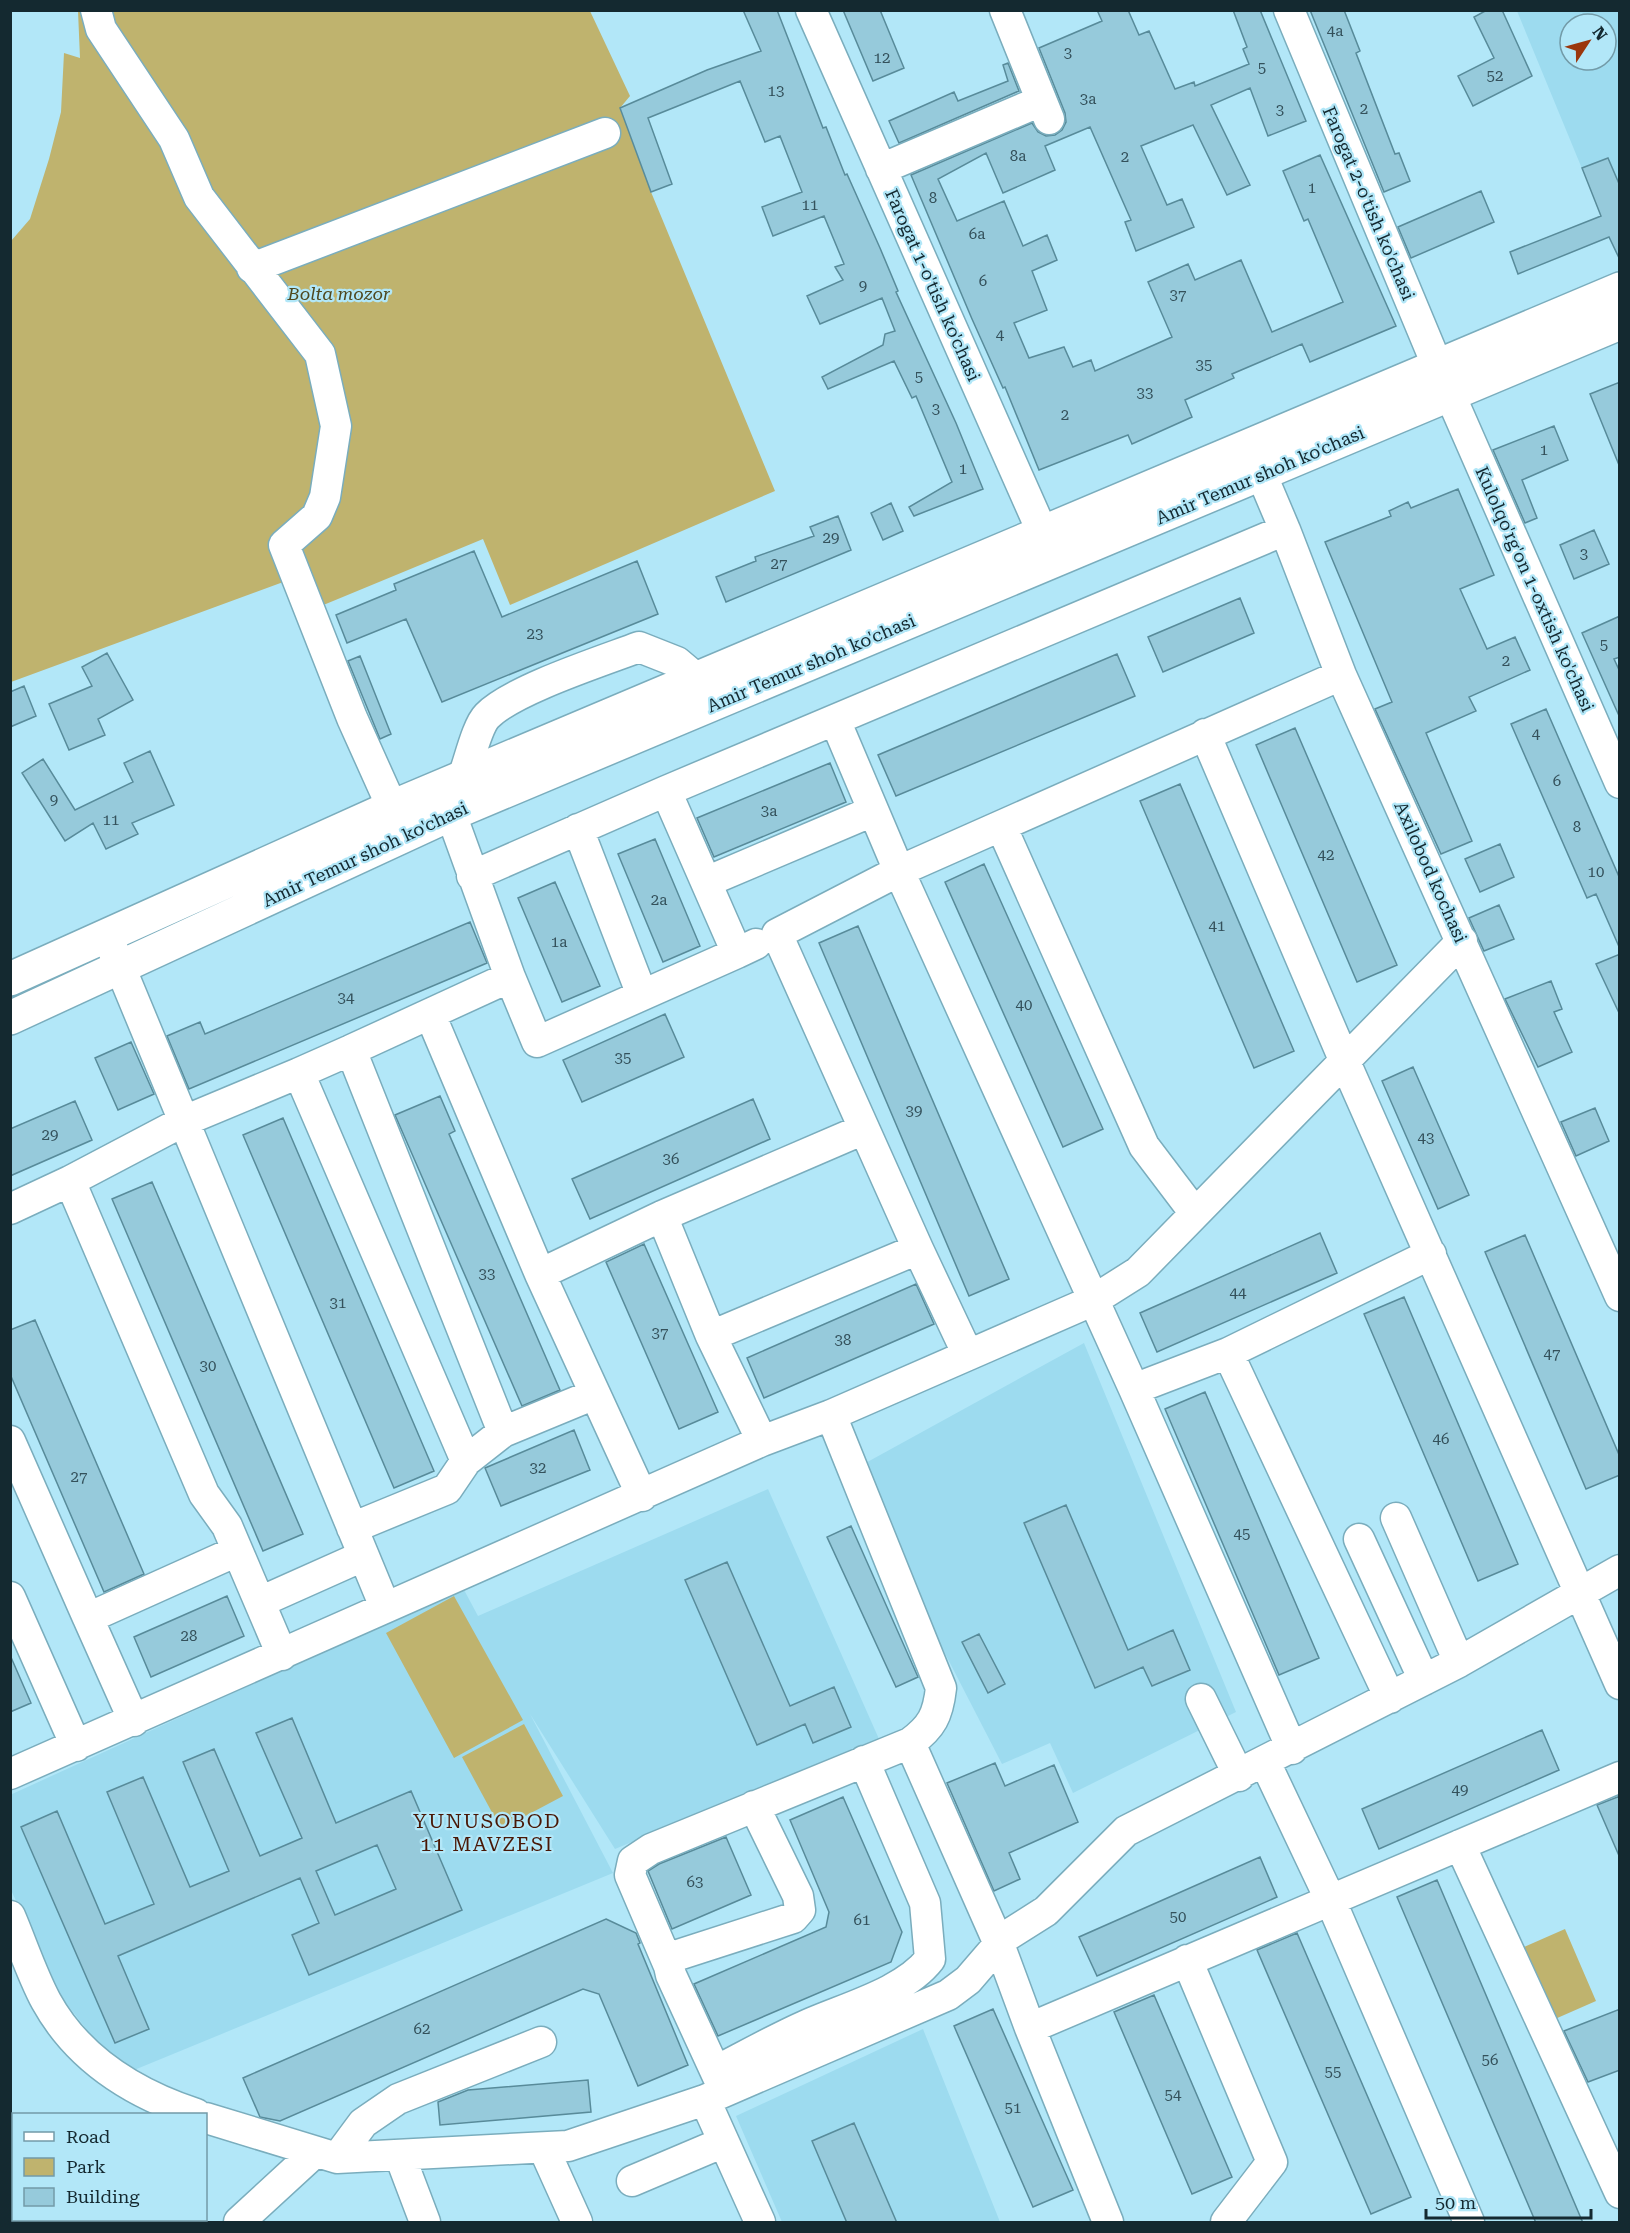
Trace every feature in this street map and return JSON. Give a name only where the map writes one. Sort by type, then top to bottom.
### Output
[{"type":"main road","name":"Amir Temur shoh ko'chasi","points":[[10,1018],[451,814],[1048,546],[1444,380],[1620,289]]},
{"type":"main road","name":"Amir Temur shoh ko'chasi","points":[[1444,380],[1620,323]]},
{"type":"main road","name":"Amir Temur shoh ko'chasi","points":[[10,980],[392,807],[696,678],[1048,546]]},
{"type":"street","points":[[96,10],[101,29],[174,139],[199,197],[320,354],[336,426],[325,497],[317,516],[284,545],[352,718],[392,807]]},
{"type":"street","name":"Farogat 1-o'tish ko'chasi","points":[[811,10],[1048,546]]},
{"type":"street","points":[[881,169],[1045,110],[1005,10]]},
{"type":"street","name":"Farogat 2-o'tish ko'chasi","points":[[1289,10],[1444,380]]},
{"type":"street","points":[[252,268],[606,133]]},
{"type":"street","name":"Kulolqo'rg'on 1-oxtish ko'chasi","points":[[1444,380],[1620,783]]},
{"type":"street","name":"Axilobod kochasi","points":[[1255,460],[1285,530],[1341,675],[1620,1296]]},
{"type":"street","points":[[472,876],[666,791],[1285,530]]},
{"type":"street","points":[[463,777],[485,717],[503,704],[546,684],[639,647],[676,662],[696,678]]},
{"type":"street","points":[[451,814],[510,977],[537,1042],[737,953],[899,872],[1341,675]]},
{"type":"street","points":[[835,720],[899,872],[1134,1389],[1292,1749]]},
{"type":"street","points":[[1205,734],[1345,1062],[1620,1684]]},
{"type":"street","points":[[666,791],[737,953]]},
{"type":"street","points":[[706,882],[873,811]]},
{"type":"street","points":[[1002,828],[1144,1146],[1194,1212]]},
{"type":"street","points":[[578,829],[642,995]]},
{"type":"street","points":[[777,934],[968,1355]]},
{"type":"street","points":[[107,936],[385,1607]]},
{"type":"street","points":[[10,1773],[76,1746],[762,1441],[831,1415],[1092,1300],[1138,1272],[1194,1212],[1345,1062],[1462,941]]},
{"type":"street","points":[[10,1209],[70,1181],[184,1121],[299,1073],[510,977]]},
{"type":"street","points":[[430,1014],[540,1274],[642,1496]]},
{"type":"street","points":[[351,1050],[503,1432]]},
{"type":"street","points":[[299,1073],[466,1461]]},
{"type":"street","points":[[540,1274],[662,1216],[864,1129]]},
{"type":"street","points":[[70,1181],[204,1494],[227,1526],[282,1655]]},
{"type":"street","points":[[662,1216],[711,1336],[762,1441]]},
{"type":"street","points":[[711,1336],[918,1249]]},
{"type":"street","points":[[1134,1389],[1228,1353],[1431,1254]]},
{"type":"street","points":[[1228,1353],[1390,1698]]},
{"type":"street","points":[[352,1528],[447,1489],[466,1461],[503,1432],[595,1394]]},
{"type":"street","points":[[760,2223],[724,2142],[716,2088],[669,1966],[630,1875],[633,1861],[651,1849],[910,1743],[927,1730],[939,1704],[941,1688],[831,1415]]},
{"type":"street","points":[[10,1441],[134,1720]]},
{"type":"street","points":[[1396,1518],[1459,1662]]},
{"type":"street","points":[[1359,1539],[1424,1680]]},
{"type":"street","points":[[88,1618],[237,1551]]},
{"type":"street","points":[[260,1602],[363,1556]]},
{"type":"street","points":[[207,2118],[325,2155],[400,2156],[568,2146],[948,1995],[968,1980],[1005,1937],[1046,1911],[1126,1831],[1239,1776],[1459,1662],[1579,1591],[1620,1570]]},
{"type":"street","points":[[10,1597],[76,1746]]},
{"type":"street","points":[[1201,1699],[1239,1776]]},
{"type":"street","points":[[910,1743],[999,1944],[1030,2028],[1108,2222]]},
{"type":"street","points":[[716,2088],[799,2029],[902,1984],[920,1971],[930,1959],[925,1903],[864,1761]]},
{"type":"street","points":[[1265,1762],[1330,1899],[1469,2223]]},
{"type":"street","points":[[1030,2028],[1620,1777]]},
{"type":"street","points":[[669,1966],[675,1956],[793,1918],[800,1910],[798,1896],[754,1806]]},
{"type":"street","points":[[1460,1845],[1618,2188]]},
{"type":"street","points":[[10,1917],[46,2000],[77,2041],[102,2066],[129,2085],[158,2101],[191,2113]]},
{"type":"street","points":[[1187,1960],[1272,2162],[1226,2223]]},
{"type":"street","points":[[239,2223],[363,2123],[398,2099],[541,2042]]},
{"type":"street","points":[[632,2181],[724,2142]]},
{"type":"street","points":[[544,2149],[577,2223]]},
{"type":"street","points":[[400,2156],[425,2223]]},
{"type":"shaded area","points":[[1517,11],[1619,11],[1619,216],[1604,222]]},
{"type":"shaded area","points":[[1084,1343],[1236,1712],[1073,1793],[1050,1743],[1002,1764],[851,1471]]},
{"type":"shaded area","points":[[768,1489],[879,1739],[615,1849],[530,1714],[613,1873],[122,2075],[59,1994],[11,1890],[10,1795],[463,1588],[478,1616]]},
{"type":"shaded area","points":[[923,2029],[1000,2222],[782,2222],[736,2116]]},
{"type":"green space","name":"Bolta mozor","points":[[78,11],[590,11],[630,96],[620,108],[651,192],[775,491],[510,605],[483,539],[321,606],[305,574],[11,682],[11,241],[30,219],[49,159],[61,112],[64,53],[80,58]]},
{"type":"green space","points":[[454,1596],[523,1720],[454,1758],[386,1633]]},
{"type":"green space","points":[[524,1724],[563,1796],[501,1829],[462,1757]]},
{"type":"green space","points":[[1565,1929],[1596,2001],[1555,2019],[1524,1947]]},
{"type":"building","points":[[743,10],[777,10],[823,128],[826,127],[845,175],[847,174],[880,248],[898,291],[896,292],[956,423],[983,489],[914,516],[909,507],[952,482],[916,396],[912,398],[894,361],[828,389],[822,377],[883,345],[885,334],[895,331],[882,298],[820,324],[807,296],[843,280],[835,267],[844,264],[824,216],[773,236],[762,207],[802,192],[780,136],[765,142],[740,81],[648,118],[672,184],[651,192],[620,108],[707,70],[761,51]]},
{"type":"building","points":[[843,10],[880,10],[904,68],[873,81]]},
{"type":"building","points":[[1097,10],[1128,10],[1139,35],[1149,31],[1175,89],[1194,82],[1195,86],[1249,64],[1243,49],[1247,47],[1233,10],[1260,10],[1306,121],[1268,136],[1250,88],[1211,105],[1250,185],[1227,195],[1193,125],[1141,146],[1167,205],[1182,199],[1194,227],[1136,251],[1125,222],[1131,220],[1090,127],[1045,146],[1055,170],[1003,193],[986,153],[938,179],[957,221],[1004,201],[1023,246],[1047,235],[1057,260],[1032,271],[1047,310],[1014,323],[1029,358],[1064,347],[1073,367],[1091,360],[1095,371],[1172,337],[1148,282],[1188,264],[1195,280],[1241,260],[1272,332],[1343,302],[1308,219],[1304,221],[1283,171],[1320,155],[1396,326],[1310,362],[1302,344],[1232,374],[1234,378],[1185,400],[1192,417],[1132,444],[1128,435],[1039,470],[1005,387],[1003,388],[972,319],[911,175],[1032,123],[1038,132],[1046,136],[1055,135],[1062,130],[1066,122],[1065,113],[1039,48],[1102,21]]},
{"type":"building","points":[[1310,10],[1344,10],[1360,51],[1356,53],[1395,154],[1399,153],[1410,181],[1384,192]]},
{"type":"building","points":[[1487,10],[1502,10],[1532,76],[1473,106],[1458,76],[1494,58],[1474,17]]},
{"type":"building","points":[[1008,63],[1019,91],[899,143],[889,121],[954,92],[958,101],[1008,81],[1003,65]]},
{"type":"building","points":[[1608,158],[1620,186],[1620,260],[1609,237],[1518,274],[1510,252],[1601,216],[1582,168]]},
{"type":"building","points":[[1481,191],[1494,222],[1411,258],[1398,227]]},
{"type":"building","points":[[1620,382],[1620,465],[1619,465],[1590,394]]},
{"type":"building","points":[[1554,426],[1568,460],[1522,480],[1537,518],[1525,523],[1493,450]]},
{"type":"building","points":[[1458,489],[1494,575],[1460,589],[1487,649],[1515,637],[1530,670],[1469,697],[1476,711],[1426,733],[1472,841],[1441,854],[1375,709],[1392,702],[1325,542],[1391,516],[1389,511],[1408,502],[1411,508]]},
{"type":"building","points":[[891,503],[903,531],[883,540],[871,513]]},
{"type":"building","points":[[838,516],[851,550],[726,602],[716,577],[756,561],[755,557],[814,536],[810,527]]},
{"type":"building","points":[[1594,530],[1609,564],[1574,579],[1560,545]]},
{"type":"building","points":[[474,551],[502,617],[637,561],[658,614],[442,702],[406,619],[347,643],[336,615],[396,590],[394,584]]},
{"type":"building","points":[[1240,598],[1254,633],[1163,672],[1148,637]]},
{"type":"building","points":[[1620,616],[1620,657],[1614,659],[1620,672],[1620,718],[1582,633]]},
{"type":"building","points":[[107,653],[133,700],[98,719],[105,735],[69,750],[49,704],[92,686],[82,667]]},
{"type":"building","points":[[1117,654],[1135,696],[896,796],[878,755]]},
{"type":"building","points":[[360,656],[391,734],[380,739],[348,661]]},
{"type":"building","points":[[24,686],[36,716],[10,727],[10,692]]},
{"type":"building","points":[[1546,709],[1620,879],[1620,949],[1596,894],[1587,898],[1511,724]]},
{"type":"building","points":[[1295,728],[1397,965],[1357,982],[1256,745]]},
{"type":"building","points":[[150,751],[174,805],[132,823],[138,834],[106,849],[93,823],[65,841],[22,773],[43,759],[75,810],[133,782],[124,763]]},
{"type":"building","points":[[830,763],[846,802],[714,857],[697,818]]},
{"type":"building","points":[[1180,784],[1294,1051],[1254,1068],[1140,801]]},
{"type":"building","points":[[655,839],[700,946],[663,962],[618,854]]},
{"type":"building","points":[[1500,844],[1514,877],[1480,892],[1465,859]]},
{"type":"building","points":[[984,864],[1103,1129],[1063,1147],[945,882]]},
{"type":"building","points":[[555,882],[600,986],[562,1002],[518,898]]},
{"type":"building","points":[[1499,905],[1514,939],[1484,951],[1469,918]]},
{"type":"building","points":[[470,922],[487,963],[189,1089],[167,1036],[200,1022],[205,1034]]},
{"type":"building","points":[[858,926],[1009,1279],[969,1296],[819,943]]},
{"type":"building","points":[[1620,954],[1620,1015],[1596,964]]},
{"type":"building","points":[[1551,981],[1562,1009],[1554,1012],[1572,1052],[1538,1067],[1505,999]]},
{"type":"building","points":[[665,1014],[684,1057],[582,1102],[563,1060]]},
{"type":"building","points":[[131,1042],[154,1094],[118,1110],[95,1058]]},
{"type":"building","points":[[1413,1067],[1469,1195],[1438,1209],[1382,1081]]},
{"type":"building","points":[[440,1096],[455,1131],[449,1134],[560,1390],[522,1406],[395,1115]]},
{"type":"building","points":[[753,1099],[770,1139],[590,1219],[572,1179]]},
{"type":"building","points":[[75,1101],[92,1140],[10,1176],[10,1129]]},
{"type":"building","points":[[1595,1108],[1609,1141],[1576,1156],[1561,1122]]},
{"type":"building","points":[[283,1118],[434,1471],[394,1488],[243,1135]]},
{"type":"building","points":[[152,1182],[303,1534],[263,1551],[112,1199]]},
{"type":"building","points":[[1320,1233],[1337,1273],[1157,1352],[1140,1313]]},
{"type":"building","points":[[1525,1235],[1620,1457],[1620,1475],[1586,1489],[1485,1252]]},
{"type":"building","points":[[644,1244],[718,1412],[679,1429],[606,1262]]},
{"type":"building","points":[[916,1284],[934,1324],[764,1398],[747,1358]]},
{"type":"building","points":[[1404,1297],[1518,1564],[1478,1581],[1364,1314]]},
{"type":"building","points":[[35,1320],[144,1574],[104,1592],[10,1374],[10,1330]]},
{"type":"building","points":[[1205,1392],[1319,1658],[1279,1675],[1165,1409]]},
{"type":"building","points":[[574,1430],[590,1470],[501,1506],[485,1468]]},
{"type":"building","points":[[1066,1505],[1128,1650],[1173,1630],[1190,1670],[1152,1686],[1143,1667],[1095,1688],[1024,1523]]},
{"type":"building","points":[[851,1526],[918,1677],[896,1687],[827,1537]]},
{"type":"building","points":[[727,1562],[790,1706],[834,1687],[851,1727],[813,1743],[805,1724],[757,1745],[685,1580]]},
{"type":"building","points":[[227,1596],[244,1636],[151,1677],[134,1637]]},
{"type":"building","points":[[979,1634],[1005,1684],[988,1693],[962,1642]]},
{"type":"building","points":[[10,1655],[31,1703],[10,1712]]},
{"type":"building","points":[[292,1718],[336,1823],[411,1791],[462,1910],[309,1975],[292,1935],[319,1923],[300,1878],[118,1956],[149,2029],[115,2043],[21,1827],[57,1811],[105,1924],[154,1904],[107,1792],[143,1777],[190,1887],[229,1871],[183,1762],[214,1749],[260,1856],[302,1838],[256,1733]],"holes":[[[377,1845],[396,1889],[335,1915],[316,1871]]]},
{"type":"building","points":[[1542,1730],[1559,1770],[1379,1849],[1362,1809]]},
{"type":"building","points":[[995,1763],[1005,1786],[1054,1765],[1078,1822],[1009,1853],[1020,1879],[994,1891],[947,1783]]},
{"type":"building","points":[[1620,1796],[1620,1858],[1597,1805]]},
{"type":"building","points":[[843,1797],[902,1932],[891,1962],[718,2036],[694,1984],[826,1927],[829,1912],[790,1820]]},
{"type":"building","points":[[726,1837],[751,1895],[672,1929],[648,1871],[659,1864]]},
{"type":"building","points":[[1260,1857],[1277,1897],[1097,1976],[1079,1937]]},
{"type":"building","points":[[1437,1880],[1583,2223],[1536,2223],[1397,1897]]},
{"type":"building","points":[[606,1919],[636,1933],[640,1943],[638,1944],[688,2065],[638,2086],[599,1994],[583,1989],[280,2121],[260,2117],[243,2078]]},
{"type":"building","points":[[1297,1933],[1411,2197],[1371,2214],[1257,1950]]},
{"type":"building","points":[[1154,1995],[1232,2177],[1192,2194],[1114,2012]]},
{"type":"building","points":[[993,2009],[1073,2190],[1033,2207],[954,2026]]},
{"type":"building","points":[[1620,2009],[1620,2070],[1588,2082],[1564,2031]]},
{"type":"building","points":[[588,2080],[591,2112],[440,2125],[438,2102],[468,2090]]},
{"type":"building","points":[[854,2123],[897,2223],[847,2223],[812,2141]]},
{"type":"district","name":"YUNUSOBOD 11 MAVZESI","points":[[487,1832]]}]
